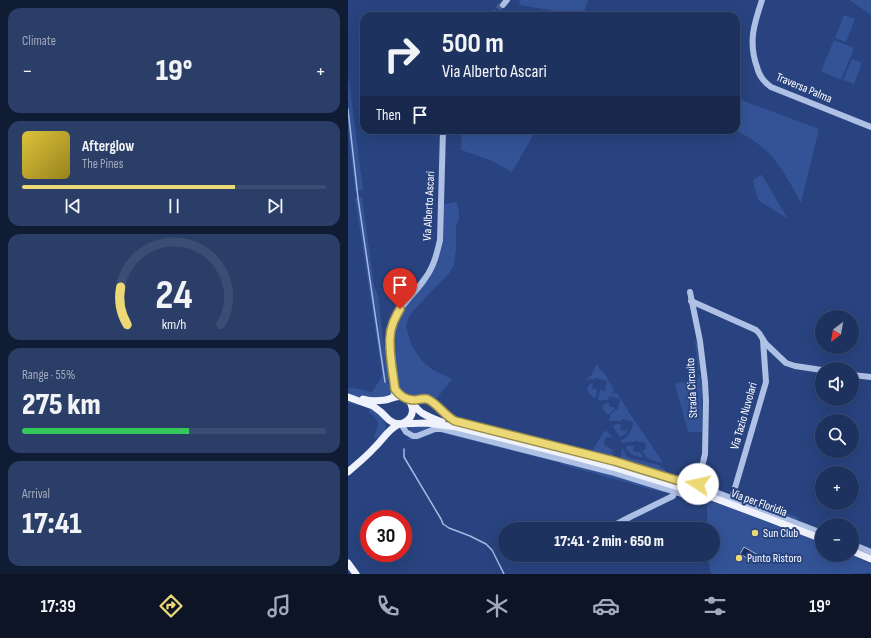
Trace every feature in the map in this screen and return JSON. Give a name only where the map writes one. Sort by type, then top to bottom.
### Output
[{"type":"main road","points":[[348,397],[373,401],[397,396],[406,399],[414,408],[422,413],[457,427]]},
{"type":"main road","points":[[348,397],[373,406],[394,423],[426,423],[457,427]]},
{"type":"main road","points":[[387,433],[389,424],[385,407],[391,398]]},
{"type":"main road","points":[[348,472],[382,441],[391,429],[410,418],[414,408]]},
{"type":"main road","name":"Via per Floridia","points":[[457,427],[613,466],[714,498],[815,536]]},
{"type":"main road","points":[[859,554],[871,558]]},
{"type":"main road","points":[[348,563],[356,574]]},
{"type":"street","name":"Traversa Palma","points":[[762,0],[756,19],[752,50],[758,70],[763,80],[771,86],[871,127]]},
{"type":"street","name":"Via Alberto Ascari","points":[[395,389],[390,346],[390,338],[394,321],[400,309],[426,278],[436,256],[440,240],[443,134]]},
{"type":"street","name":"Strada Circuito","points":[[690,292],[700,341],[706,401],[705,454],[698,484]]},
{"type":"street","points":[[691,301],[756,330],[766,344],[786,363],[794,366],[815,369]]},
{"type":"street","name":"Via Tazio Nuvolari","points":[[732,498],[766,382],[763,340]]},
{"type":"street","points":[[859,376],[871,377]]},
{"type":"street","points":[[391,398],[395,389],[406,399],[413,400],[421,398],[428,400],[449,418],[455,421],[607,459],[676,480],[705,486],[718,493],[815,530]]},
{"type":"street","points":[[414,408],[421,398]]},
{"type":"street","points":[[401,423],[406,432],[413,436],[435,429],[442,429],[598,468],[704,500]]},
{"type":"street","points":[[621,522],[672,496],[675,491]]},
{"type":"street","points":[[859,547],[871,552]]},
{"type":"shaded area","points":[[521,0],[588,0],[584,12],[560,12],[520,5],[519,2]]},
{"type":"shaded area","points":[[850,0],[871,0],[871,15]]},
{"type":"shaded area","points":[[844,15],[855,19],[846,42],[835,38]]},
{"type":"shaded area","points":[[834,40],[854,48],[841,80],[821,71]]},
{"type":"shaded area","points":[[852,59],[862,63],[854,84],[843,80]]},
{"type":"shaded area","points":[[348,76],[363,190],[354,191],[355,188],[348,130]]},
{"type":"shaded area","points":[[740,99],[819,129],[801,203],[786,175],[771,155],[740,133]]},
{"type":"shaded area","points":[[462,134],[534,134],[512,172],[490,160],[461,150]]},
{"type":"shaded area","points":[[761,175],[788,219],[758,200],[753,180]]},
{"type":"shaded area","points":[[355,197],[362,197],[374,285],[378,295],[384,346],[388,347],[392,378],[387,381],[389,385],[393,385],[391,393],[376,399],[348,394],[348,387],[372,392],[382,374]]},
{"type":"shaded area","points":[[456,202],[459,210],[459,219],[456,226],[454,265],[450,272],[413,311],[408,319],[406,327],[412,346],[421,360],[433,370],[452,379],[437,398],[432,400],[412,397],[400,391],[397,384],[392,343],[393,333],[402,309],[435,267],[444,204]]},
{"type":"shaded area","points":[[695,341],[697,341],[700,369],[698,370]]},
{"type":"shaded area","points":[[596,365],[603,371],[614,390],[612,393],[615,394],[616,392],[628,410],[628,413],[662,463],[650,460],[646,456],[642,450],[645,450],[646,443],[635,441],[621,443],[621,441],[629,435],[633,422],[622,419],[621,421],[609,420],[611,414],[616,409],[618,410],[620,399],[609,396],[608,400],[598,400],[600,390],[605,391],[607,381],[595,378],[594,380],[587,380],[589,376],[591,376]]},
{"type":"shaded area","points":[[698,374],[701,376],[702,384],[702,432],[688,432],[675,384],[699,378]]},
{"type":"shaded area","points":[[593,383],[592,388],[597,390],[595,398],[587,389],[590,384]]},
{"type":"shaded area","points":[[348,401],[370,407],[379,414],[386,426],[383,435],[379,440],[374,437],[378,423],[376,418],[369,412],[369,408],[348,403]]},
{"type":"shaded area","points":[[609,403],[609,406],[615,408],[610,414],[607,414],[602,408],[603,405]]},
{"type":"shaded area","points":[[621,424],[620,430],[625,431],[627,428],[627,430],[625,434],[619,436],[613,426]]},
{"type":"shaded area","points":[[411,426],[436,427],[416,434],[410,432]]},
{"type":"shaded area","points":[[605,430],[612,436],[611,438],[607,436],[603,444],[613,450],[612,453],[615,455],[610,458],[592,451]]},
{"type":"shaded area","points":[[437,431],[555,460],[556,462],[438,432],[421,438],[408,441],[406,440],[412,437]]},
{"type":"shaded area","points":[[634,445],[633,451],[641,453],[643,457],[633,455],[626,448],[626,446]]},
{"type":"shaded area","points":[[622,448],[630,458],[659,465],[668,475],[620,460]]},
{"type":"shaded area","points":[[564,461],[667,491],[664,493],[560,464]]},
{"type":"shaded area","name":"Sun Club","points":[[708,500],[815,539],[815,562],[859,562],[859,559],[871,564],[871,574],[869,572],[862,574],[712,574],[709,562],[720,562],[720,522],[707,522]]},
{"type":"shaded area","points":[[767,507],[772,507],[800,518],[796,521],[767,509]]},
{"type":"shaded area","points":[[744,547],[758,555],[754,562],[740,554]]},
{"type":"waterway","points":[[348,109],[358,198],[385,382]]},
{"type":"waterway","points":[[404,449],[404,457],[443,524],[486,544],[492,550],[504,574]]},
{"type":"tunnel","points":[[496,12],[501,5]]},
{"type":"place","name":"Sun Club","points":[[755,533]]},
{"type":"place","name":"Punto Ristoro","points":[[739,558]]},
{"type":"route","points":[[400,309],[394,321],[391,332],[390,346],[395,389],[407,399],[413,400],[425,398],[449,418],[455,421],[562,447],[676,480],[698,484]]}]
